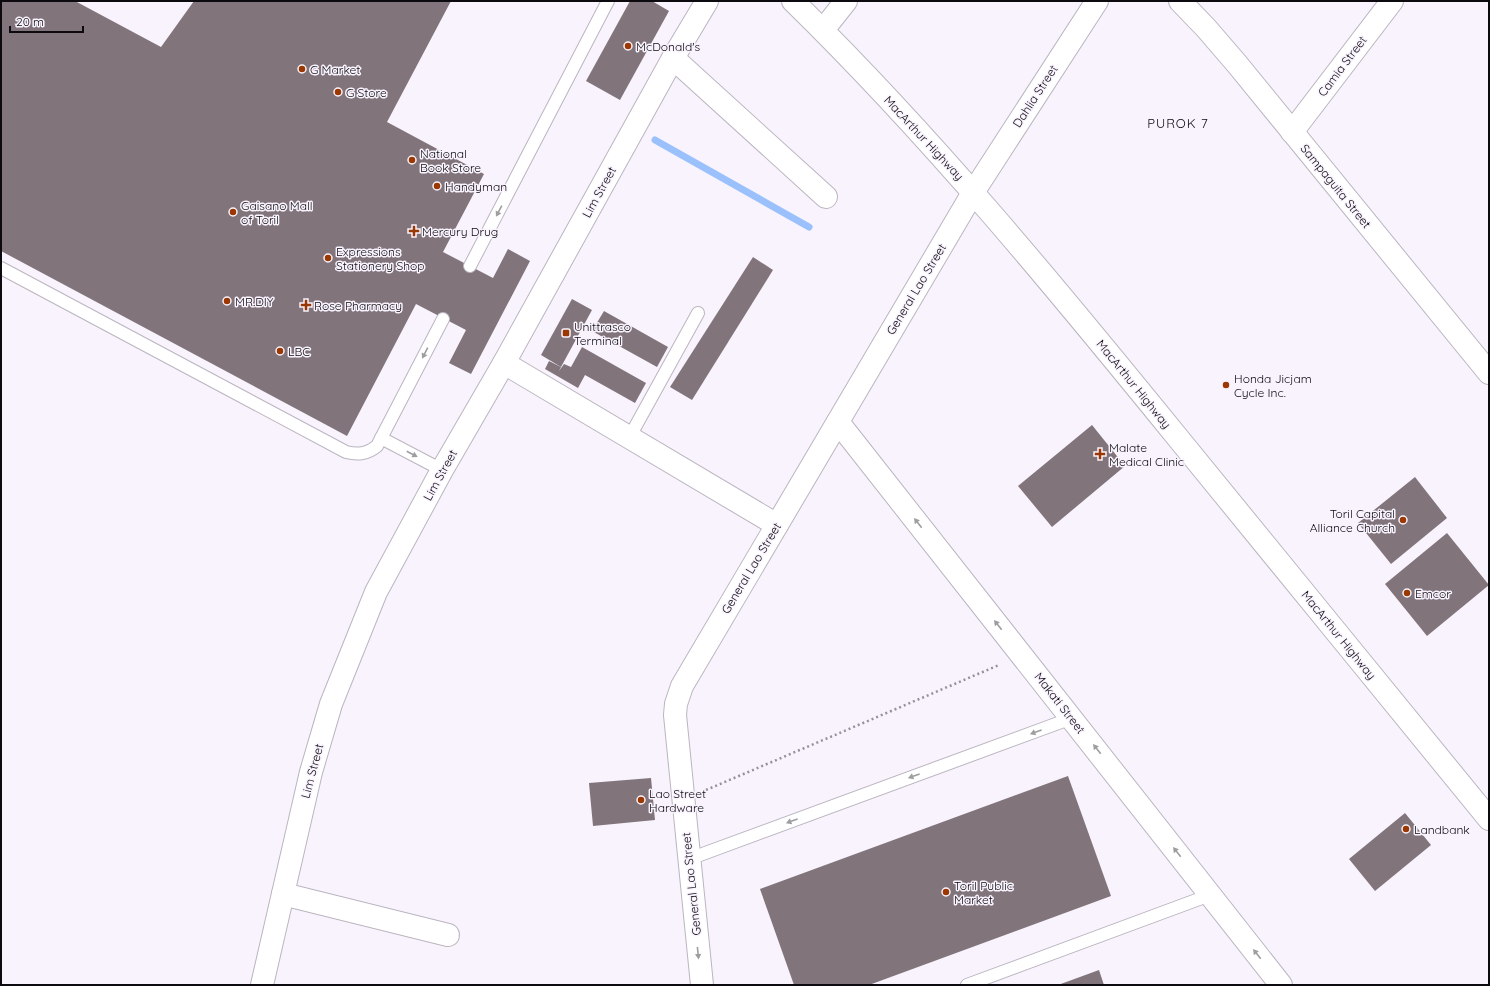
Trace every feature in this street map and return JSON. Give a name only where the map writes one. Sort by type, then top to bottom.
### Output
[{"type":"main road","name":"Lim Street","points":[[262,985],[311,772],[331,704],[376,592],[442,470],[504,364],[673,58],[707,1]]},
{"type":"main road","name":"MacArthur Highway","points":[[793,1],[823,30],[974,191],[1135,385],[1489,819]]},
{"type":"main road","points":[[823,30],[846,1]]},
{"type":"main road","name":"Dahlia Street","points":[[974,191],[1097,1]]},
{"type":"main road","name":"Sampaguita Street","points":[[1180,1],[1206,28],[1489,373]]},
{"type":"main road","name":"Camia Street","points":[[1292,132],[1392,1]]},
{"type":"main road","points":[[673,58],[826,197]]},
{"type":"main road","name":"General Lao Street","points":[[702,985],[675,715],[678,695],[776,525],[974,191]]},
{"type":"main road","points":[[504,364],[776,525]]},
{"type":"main road","name":"Makati Street","points":[[838,422],[1023,655],[1281,985]]},
{"type":"main road","points":[[283,894],[448,935]]},
{"type":"lane","points":[[470,266],[608,1]]},
{"type":"lane","points":[[1,268],[346,452],[363,454],[370,451],[382,438],[443,319]]},
{"type":"lane","points":[[629,438],[698,313]]},
{"type":"lane","points":[[382,438],[442,470]]},
{"type":"lane","points":[[689,858],[1072,718]]},
{"type":"lane","points":[[967,985],[1210,895]]},
{"type":"path","points":[[683,800],[1023,655]]},
{"type":"building","name":"Gaisano Mall of Toril","points":[[1,1],[75,1],[161,47],[194,1],[451,1],[387,122],[484,174],[443,252],[493,278],[508,249],[530,261],[471,374],[449,363],[466,330],[416,304],[347,436],[1,251]]},
{"type":"building","name":"McDonald's","points":[[630,1],[652,1],[669,11],[620,100],[586,81]]},
{"type":"building","points":[[753,257],[773,270],[692,400],[670,387]]},
{"type":"building","points":[[572,299],[592,310],[561,367],[541,355]]},
{"type":"building","points":[[604,311],[668,347],[657,367],[592,331]]},
{"type":"building","points":[[582,347],[646,383],[635,403],[585,375],[578,388],[545,369],[549,361],[561,367],[559,371],[564,364],[571,367]]},
{"type":"building","points":[[1092,425],[1125,466],[1052,527],[1018,486]]},
{"type":"building","name":"Toril Capital Alliance Church","points":[[1415,477],[1447,518],[1391,564],[1358,523]]},
{"type":"building","points":[[1447,533],[1489,585],[1427,636],[1385,584]]},
{"type":"building","points":[[1068,776],[1111,896],[869,985],[794,985],[760,889]]},
{"type":"building","points":[[651,778],[655,820],[593,826],[589,783]]},
{"type":"building","points":[[1405,813],[1431,845],[1375,891],[1349,859]]},
{"type":"building","points":[[1099,970],[1104,985],[1058,985]]},
{"type":"waterway","points":[[655,140],[809,227]]},
{"type":"place","name":"McDonald's","points":[[628,46]]},
{"type":"place","name":"G Market","points":[[302,69]]},
{"type":"place","name":"G Store","points":[[338,92]]},
{"type":"place","name":"National Book Store","points":[[412,160]]},
{"type":"place","name":"Handyman","points":[[437,186]]},
{"type":"place","name":"Gaisano Mall of Toril","points":[[233,212]]},
{"type":"place","name":"Mercury Drug","points":[[414,231]]},
{"type":"place","name":"Expressions Stationery Shop","points":[[328,258]]},
{"type":"place","name":"MR.DIY","points":[[227,301]]},
{"type":"place","name":"Rose Pharmacy","points":[[306,305]]},
{"type":"place","name":"Unittrasco Terminal","points":[[566,333]]},
{"type":"place","name":"LBC","points":[[280,351]]},
{"type":"place","name":"Honda Jicjam Cycle Inc.","points":[[1226,385]]},
{"type":"place","name":"Malate Medical Clinic","points":[[1100,454]]},
{"type":"place","name":"Toril Capital Alliance Church","points":[[1403,520]]},
{"type":"place","name":"Emcor","points":[[1407,593]]},
{"type":"place","name":"Lao Street Hardware","points":[[641,800]]},
{"type":"place","name":"Landbank","points":[[1406,829]]},
{"type":"place","name":"Toril Public Market","points":[[946,892]]},
{"type":"district","name":"PUROK 7","points":[[1178,123]]}]
